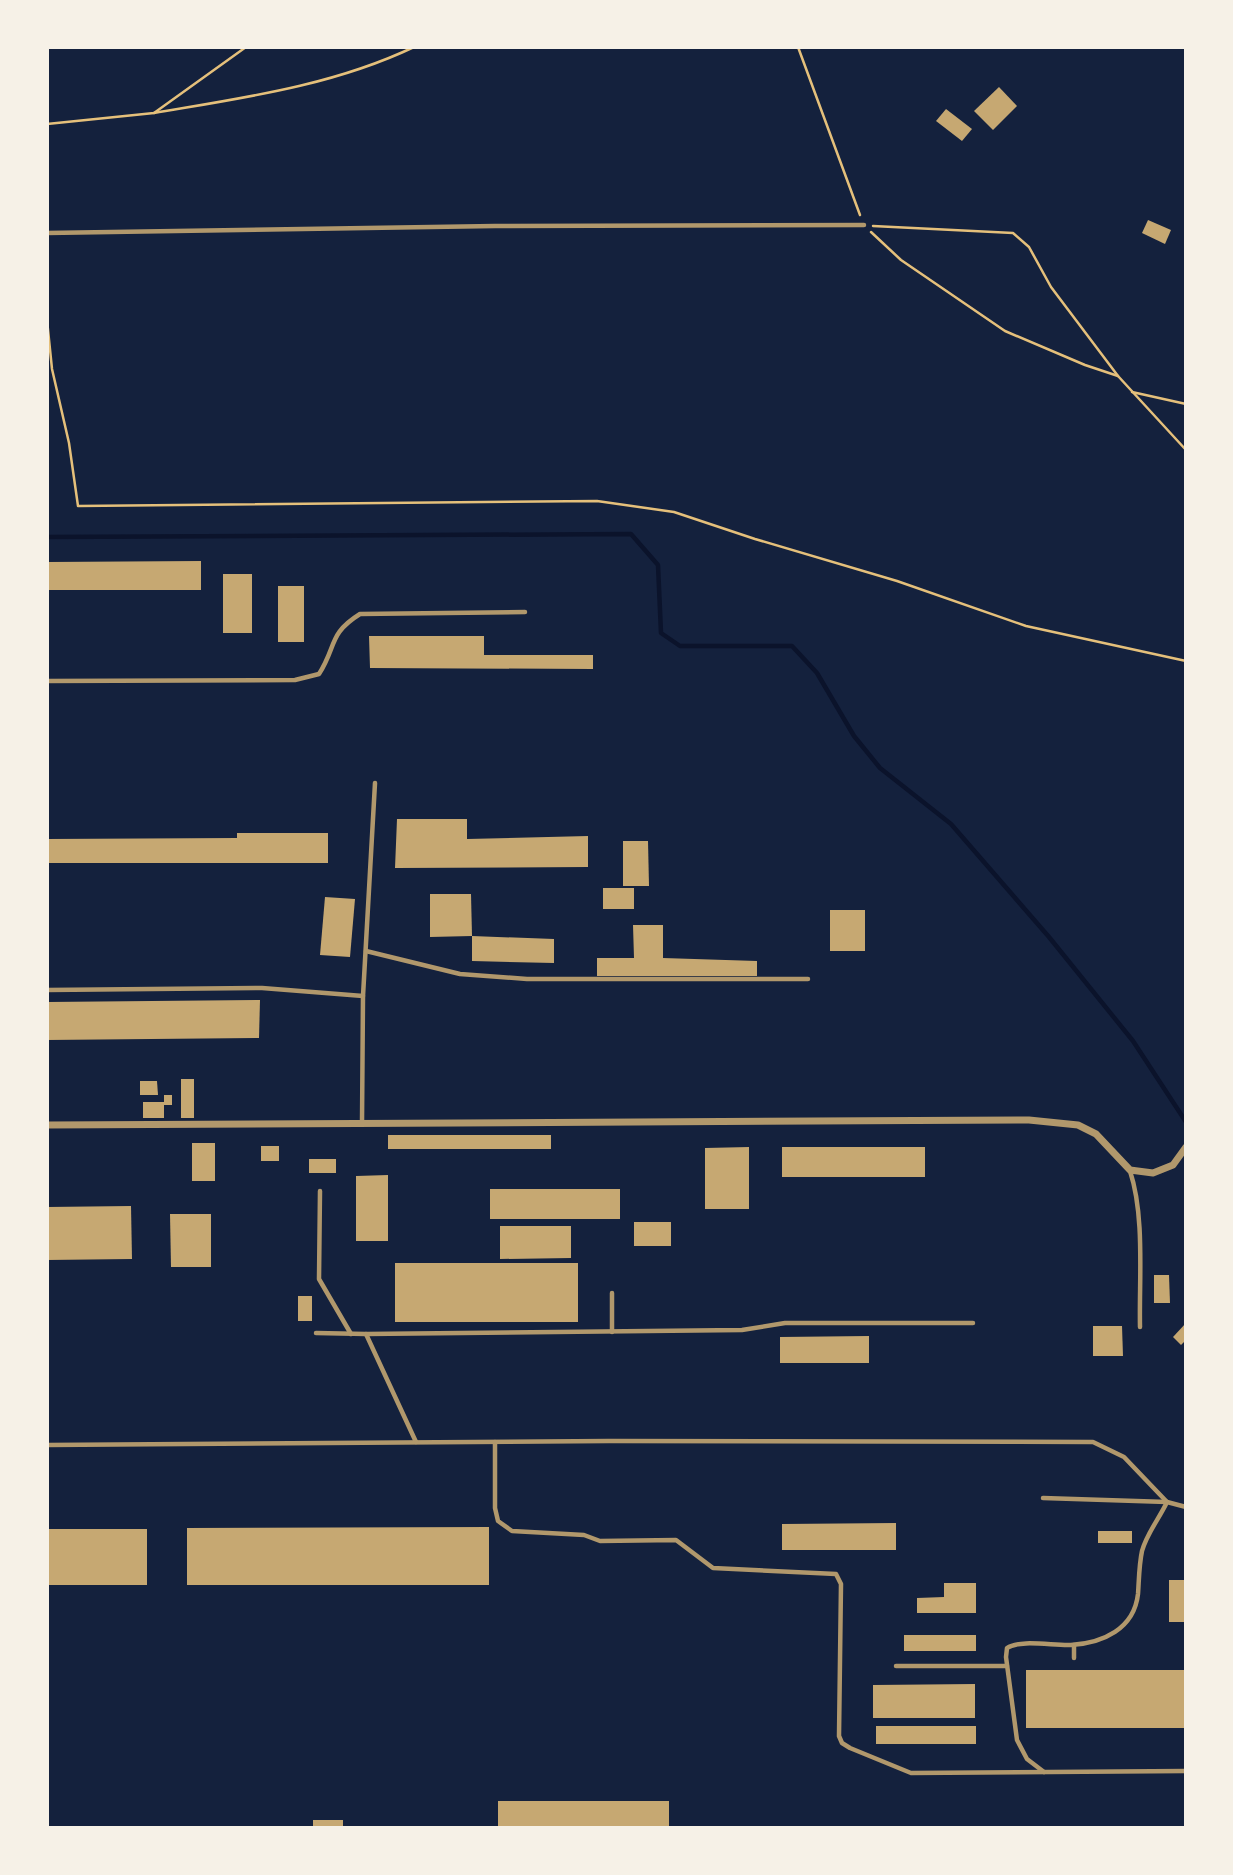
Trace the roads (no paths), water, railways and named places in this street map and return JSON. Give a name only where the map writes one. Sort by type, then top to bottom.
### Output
[{"type":"street","points":[[47,1125],[1029,1120],[1078,1125],[1096,1134],[1130,1170],[1153,1173],[1173,1165],[1186,1147]]},
{"type":"lane","points":[[47,233],[495,226],[864,225]]},
{"type":"lane","points":[[47,681],[295,680],[319,674],[342,625],[360,614],[524,612]]},
{"type":"lane","points":[[362,1124],[363,996],[375,783]]},
{"type":"lane","points":[[366,951],[460,974],[527,979],[808,979]]},
{"type":"lane","points":[[47,990],[262,988],[363,996]]},
{"type":"lane","points":[[1130,1170],[1136,1188],[1138,1210],[1140,1327]]},
{"type":"lane","points":[[320,1191],[319,1279],[351,1334]]},
{"type":"lane","points":[[612,1293],[612,1332]]},
{"type":"lane","points":[[316,1333],[612,1332],[742,1330],[785,1323],[973,1323]]},
{"type":"lane","points":[[366,1334],[416,1442]]},
{"type":"lane","points":[[495,1441],[495,1508],[498,1521],[512,1531],[584,1535],[600,1541],[676,1541],[713,1568],[836,1574],[841,1584],[839,1736],[842,1743],[850,1748],[911,1773],[1186,1771]]},
{"type":"lane","points":[[47,1445],[495,1441],[1093,1442],[1124,1457],[1167,1502]]},
{"type":"lane","points":[[1043,1498],[1167,1502],[1186,1507]]},
{"type":"lane","points":[[1044,1772],[1027,1759],[1017,1740],[1005,1651],[1009,1645],[1074,1645],[1106,1638],[1120,1630],[1130,1618],[1138,1597],[1142,1550],[1167,1502]]},
{"type":"lane","points":[[1074,1645],[1074,1658]]},
{"type":"lane","points":[[896,1666],[1007,1666]]},
{"type":"waterway","points":[[47,537],[631,534],[658,565],[661,633],[680,646],[792,646],[817,673],[854,736],[880,768],[951,824],[1049,937],[1133,1041],[1186,1122]]}]
